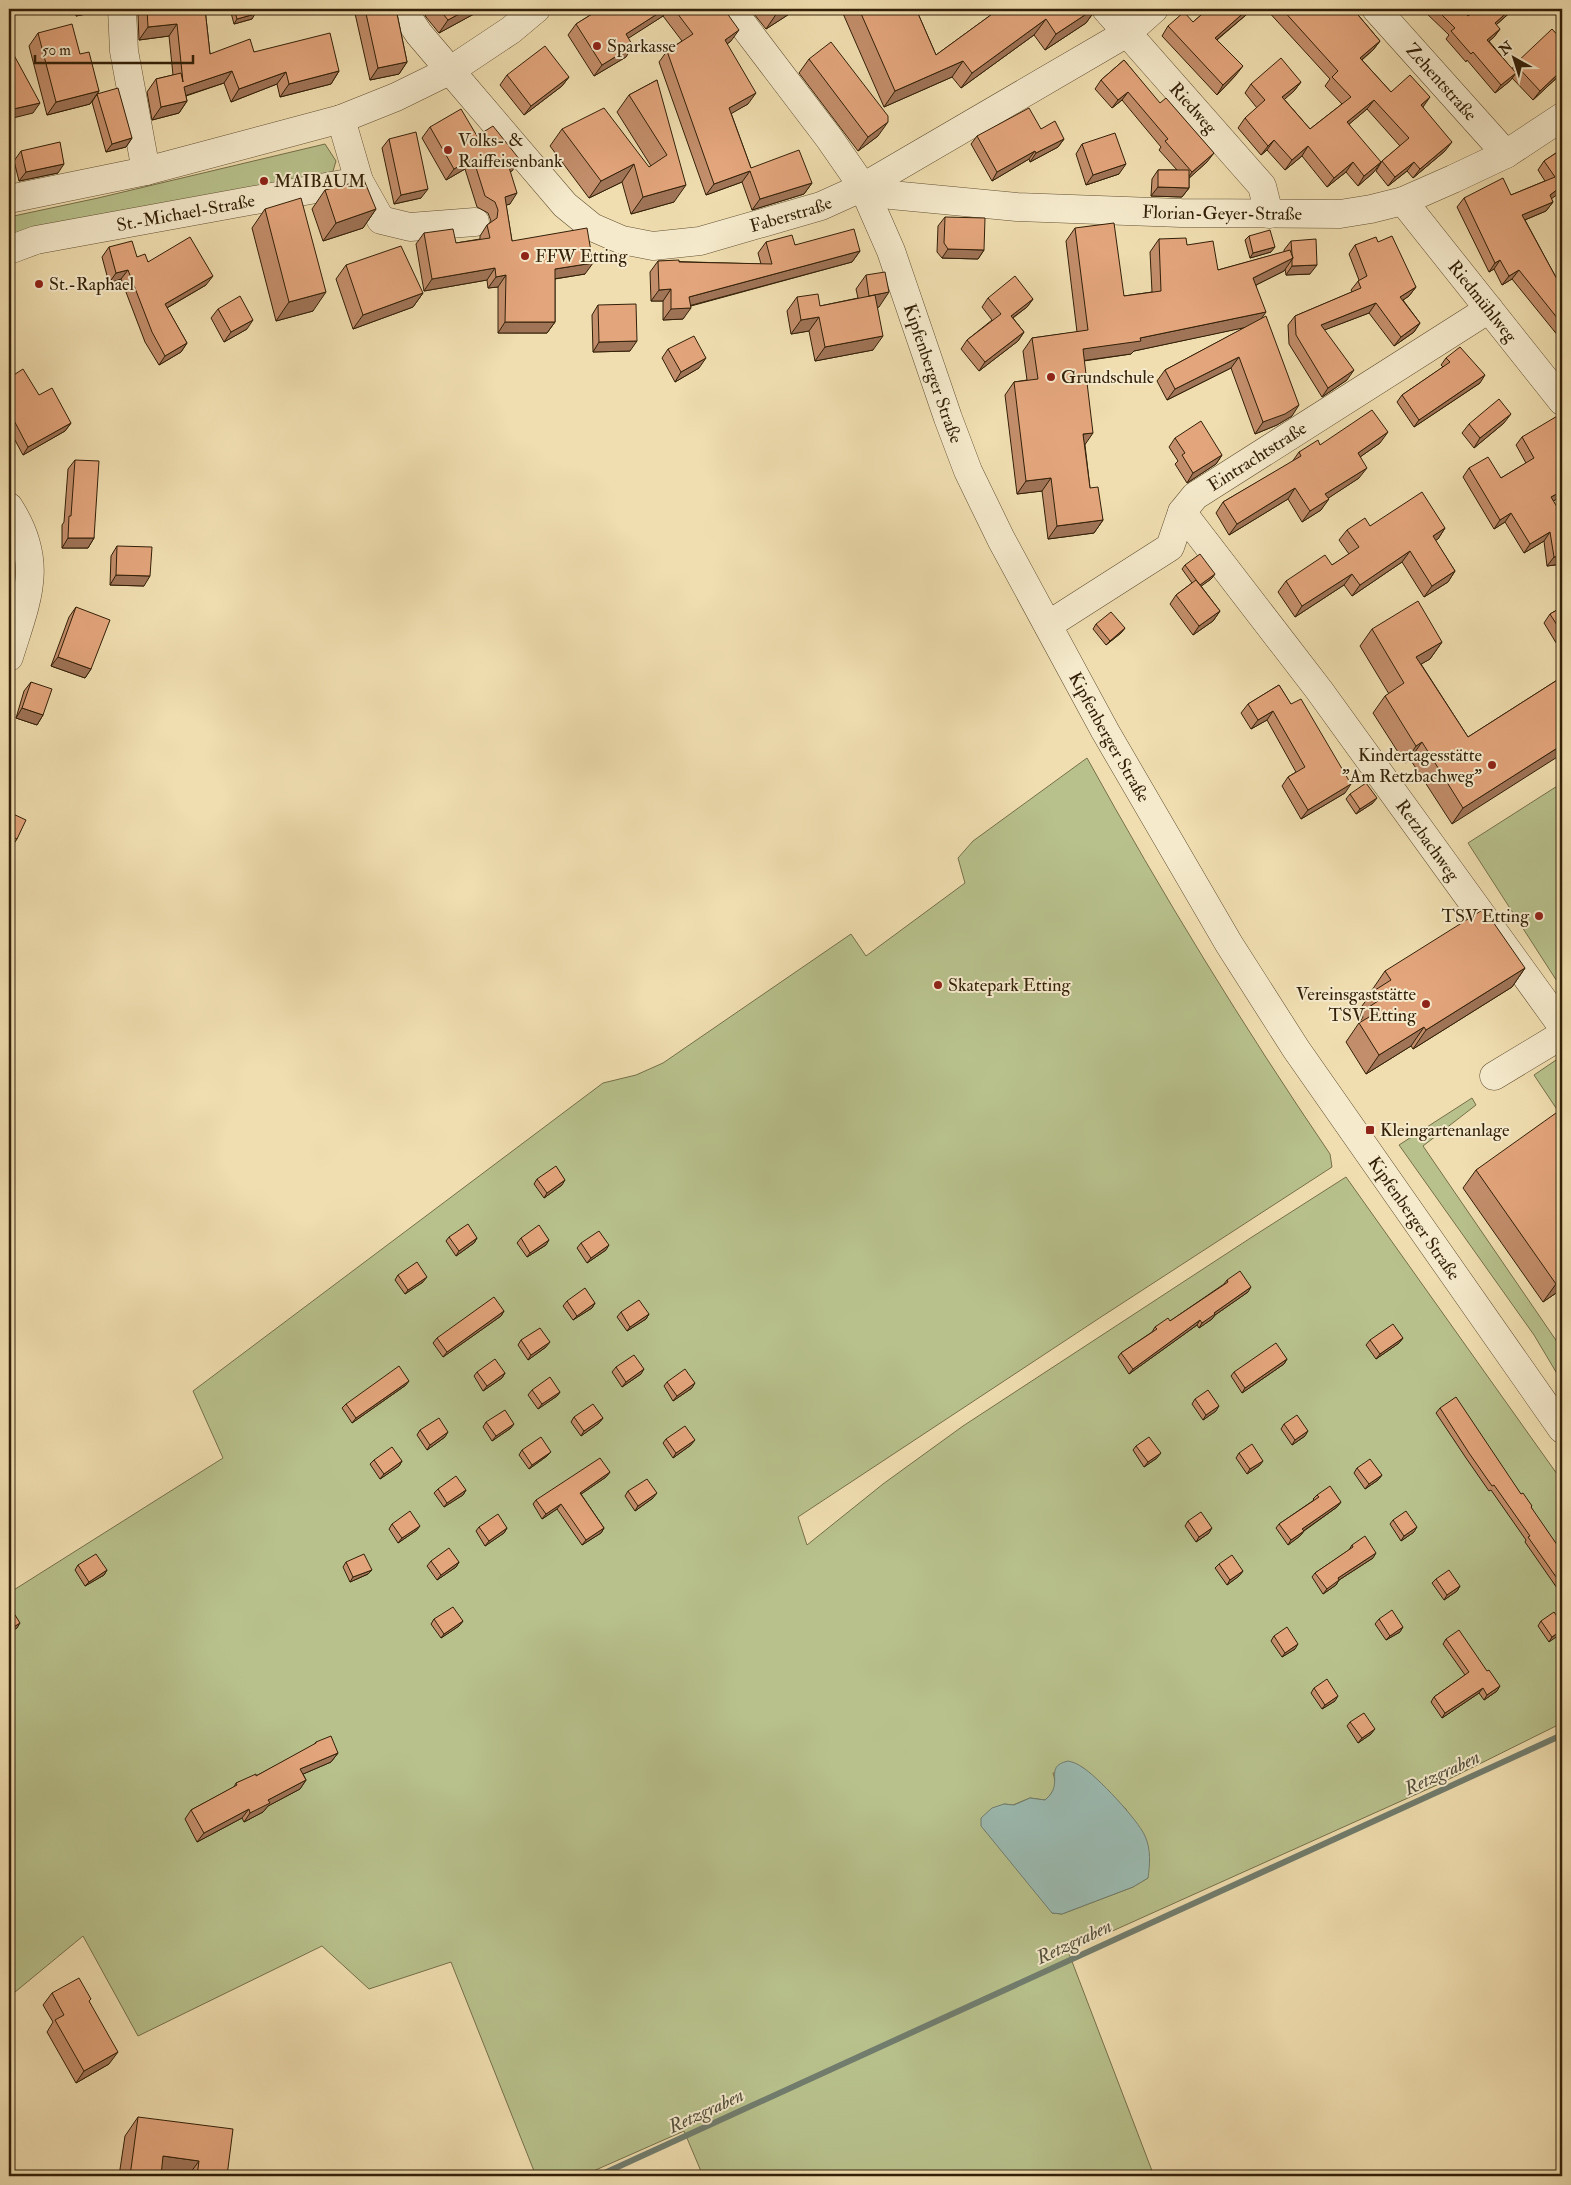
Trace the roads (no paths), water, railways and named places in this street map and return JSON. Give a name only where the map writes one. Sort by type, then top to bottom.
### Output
[{"type":"street","points":[[122,9],[124,51],[146,172]]},
{"type":"street","name":"Faberstraße","points":[[402,9],[419,34],[565,206],[592,228],[622,240],[654,246],[700,241],[821,206],[863,187],[1127,33],[1154,9]]},
{"type":"street","points":[[9,199],[146,172],[342,119],[451,70],[511,30],[536,9]]},
{"type":"street","name":"Kipfenberger Straße","points":[[731,9],[829,138],[863,187],[891,251],[927,361],[968,470],[1001,539],[1105,731],[1224,936],[1291,1041],[1562,1429]]},
{"type":"street","name":"Riedweg","points":[[1106,9],[1262,186],[1270,214]]},
{"type":"street","name":"Zehentstraße","points":[[1376,9],[1506,154]]},
{"type":"street","name":"Florian-Geyer-Straße","points":[[863,187],[891,195],[1017,206],[1181,213],[1340,214],[1402,201],[1506,154],[1562,117]]},
{"type":"street","points":[[342,119],[359,181],[381,220],[410,227],[475,222]]},
{"type":"street","name":"St.-Michael-Straße","points":[[9,250],[36,240],[359,181]]},
{"type":"street","name":"Riedmühlweg","points":[[1402,201],[1562,401]]},
{"type":"street","name":"Eintrachtstraße","points":[[1048,625],[1170,547],[1182,512],[1195,496],[1489,309]]},
{"type":"street","points":[[9,507],[18,521],[30,554],[29,592],[9,657]]},
{"type":"street","name":"Retzbachweg","points":[[1182,512],[1325,698],[1562,1026]]},
{"type":"street","points":[[1494,1076],[1562,1035]]},
{"type":"water","points":[[1068,1761],[1080,1766],[1097,1779],[1134,1820],[1147,1841],[1150,1862],[1148,1878],[1133,1887],[1062,1914],[1052,1913],[981,1826],[981,1818],[992,1808],[1004,1804],[1014,1805],[1030,1798],[1045,1800],[1054,1788],[1056,1767]]},
{"type":"waterway","name":"Retzgraben","points":[[598,2176],[1562,1735]]},
{"type":"place","name":"Sparkasse","points":[[597,46]]},
{"type":"place","name":"Volks- & Raiffeisenbank","points":[[448,150]]},
{"type":"place","name":"MAIBAUM","points":[[264,181]]},
{"type":"place","name":"FFW Etting","points":[[525,256]]},
{"type":"place","name":"St.-Raphael","points":[[39,284]]},
{"type":"place","name":"Grundschule","points":[[1051,377]]},
{"type":"place","name":"Kindertagesstätte \"Am Retzbachweg\"","points":[[1492,765]]},
{"type":"place","name":"TSV Etting","points":[[1539,916]]},
{"type":"place","name":"Skatepark Etting","points":[[938,985]]},
{"type":"place","name":"Vereinsgaststätte TSV Etting","points":[[1426,1004]]},
{"type":"place","name":"Kleingartenanlage","points":[[1370,1130]]}]
